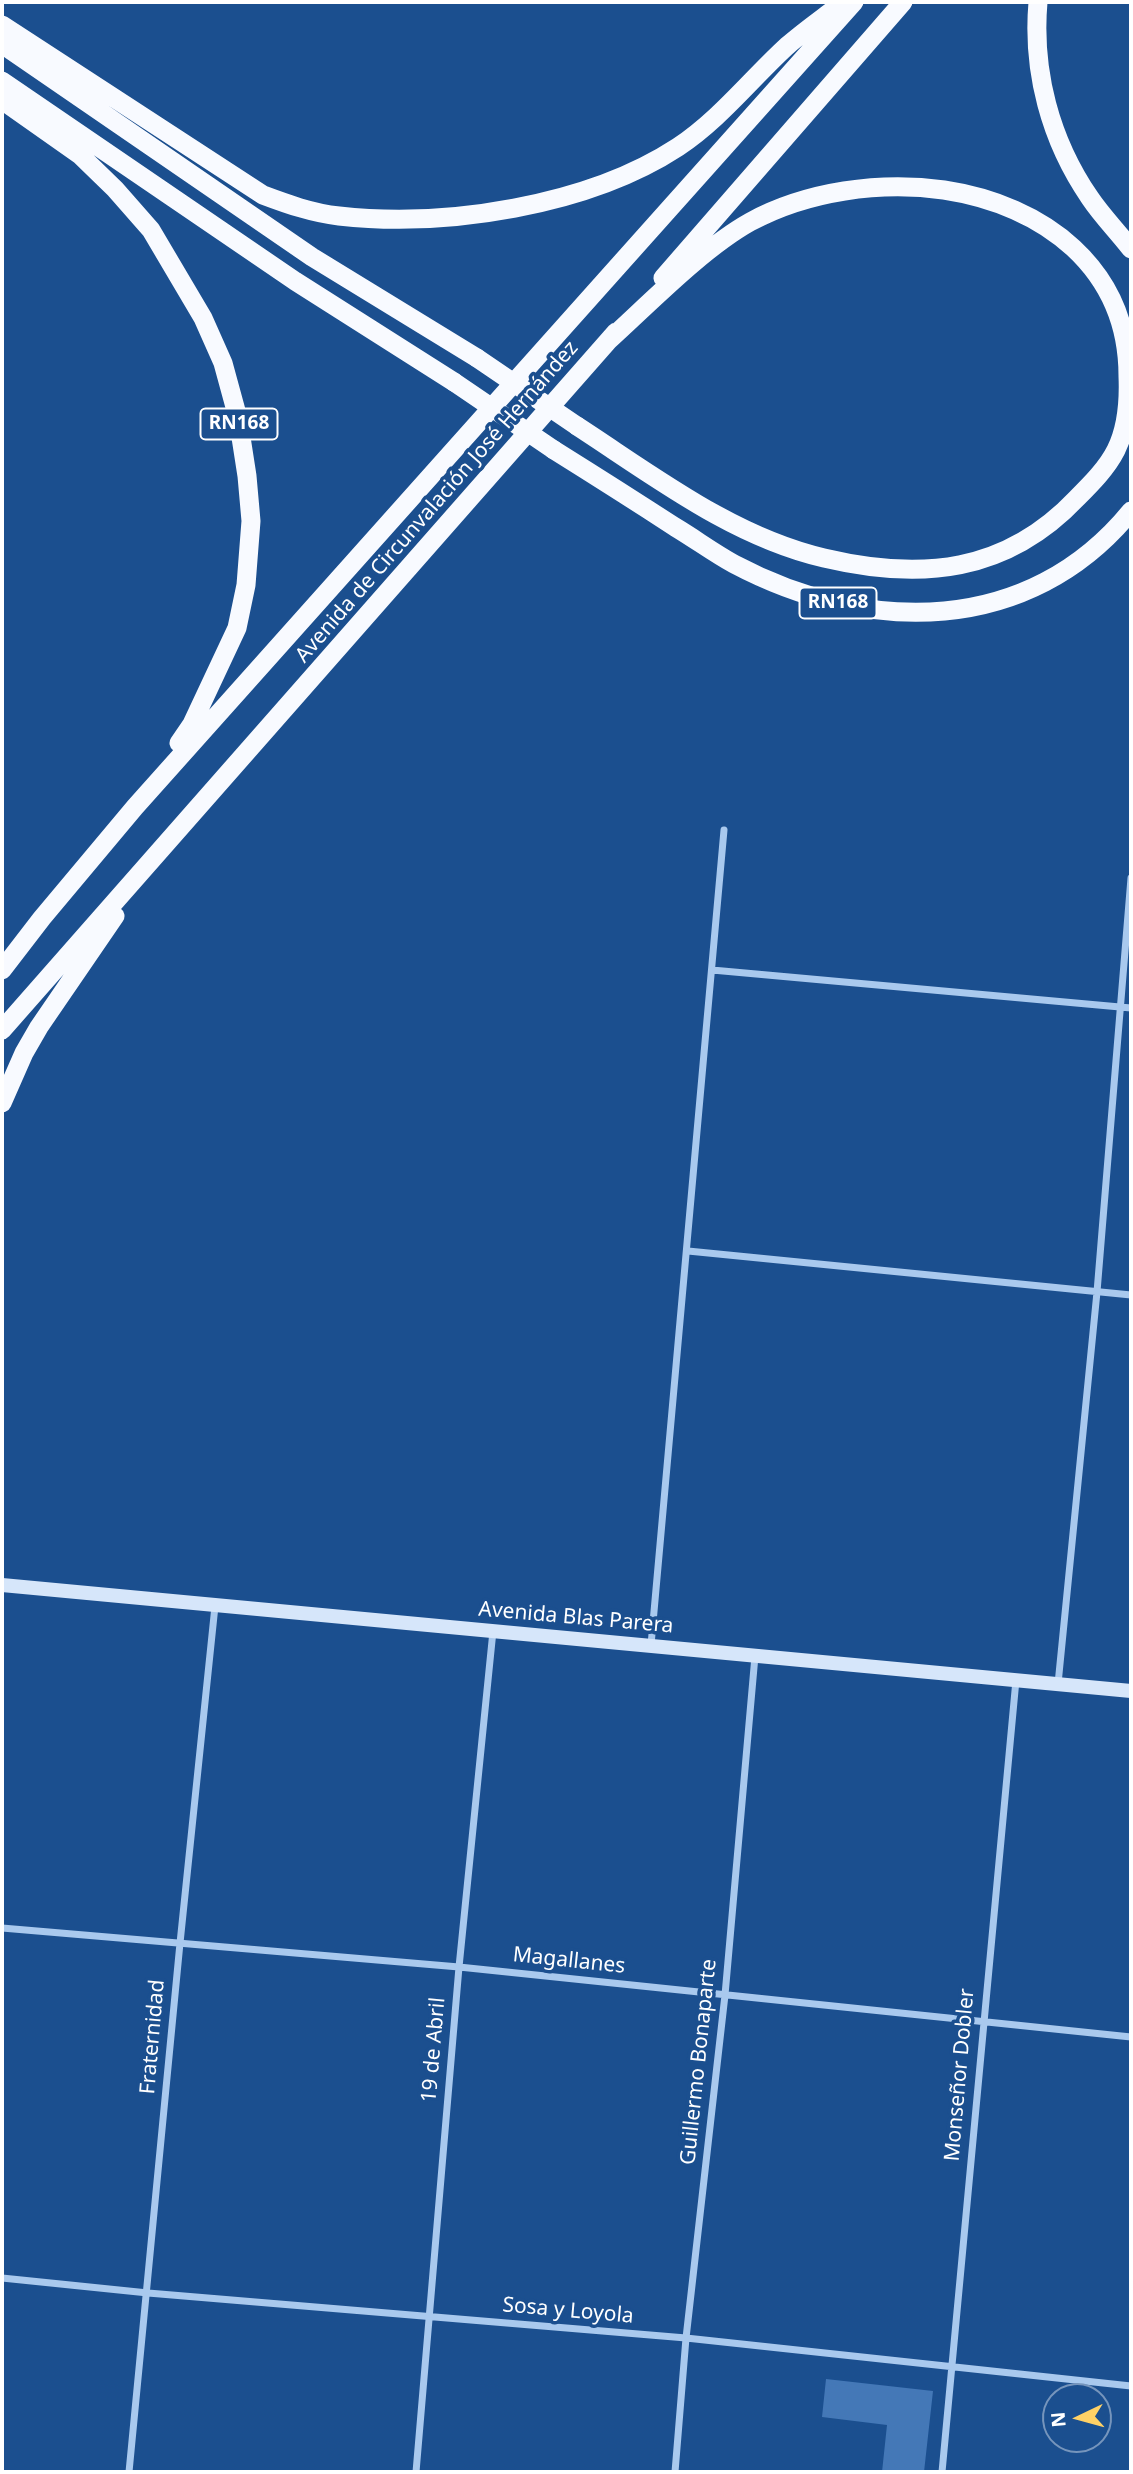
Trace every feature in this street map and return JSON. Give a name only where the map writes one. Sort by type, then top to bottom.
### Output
[{"type":"highway","points":[[2,25],[262,195],[297,208],[337,216],[392,220],[454,217],[506,210],[557,199],[615,180],[676,148],[715,120],[787,46],[843,2]]},
{"type":"highway","name":"Avenida de Circunvalación José Hernández","points":[[5,965],[135,807],[854,2]]},
{"type":"highway","name":"Avenida de Circunvalación José Hernández","points":[[2,1030],[903,2]]},
{"type":"highway","points":[[1038,2],[1040,76],[1045,103],[1055,131],[1090,199],[1131,248]]},
{"type":"highway","name":"RN168","points":[[2,44],[312,257],[477,358],[684,496],[793,549],[864,566],[909,569],[947,568],[1009,551],[1041,531],[1069,507],[1096,478],[1116,450],[1125,422],[1129,390],[1123,331],[1114,302],[1101,278],[1056,232],[1000,203],[964,193],[926,188],[854,189],[823,195],[752,221],[723,239],[608,341]]},
{"type":"highway","name":"RN168","points":[[2,82],[295,281],[454,382],[554,450],[733,563],[785,587],[829,601],[868,609],[917,612],[955,610],[1019,596],[1054,578],[1086,556],[1109,536],[1131,511]]},
{"type":"highway","name":"RN168","points":[[2,100],[80,155],[151,230],[203,318],[223,363],[238,418],[251,521],[246,585],[237,628],[192,724],[135,807]]},
{"type":"highway","points":[[2,1104],[24,1053],[39,1027],[169,842]]},
{"type":"main road","name":"Avenida Blas Parera","points":[[7,1585],[1131,1691]]},
{"type":"street","points":[[652,1645],[724,830]]},
{"type":"street","points":[[1058,1684],[1097,1292],[1131,878]]},
{"type":"street","points":[[712,970],[1131,1008]]},
{"type":"street","points":[[688,1251],[1131,1295]]},
{"type":"street","name":"Fraternidad","points":[[130,2472],[215,1606]]},
{"type":"street","name":"19 de Abril","points":[[416,2472],[459,1967],[493,1631]]},
{"type":"street","name":"Guillermo Bonaparte","points":[[675,2472],[686,2338],[726,1995],[755,1656]]},
{"type":"street","name":"Monseñor Dobler","points":[[942,2472],[1016,1680]]},
{"type":"street","name":"Magallanes","points":[[2,1928],[459,1967],[1131,2037]]},
{"type":"street","name":"Sosa y Loyola","points":[[2,2278],[148,2293],[686,2338],[1131,2386]]},
{"type":"building","points":[[826,2379],[933,2391],[924,2472],[882,2472],[887,2425],[822,2417]]}]
